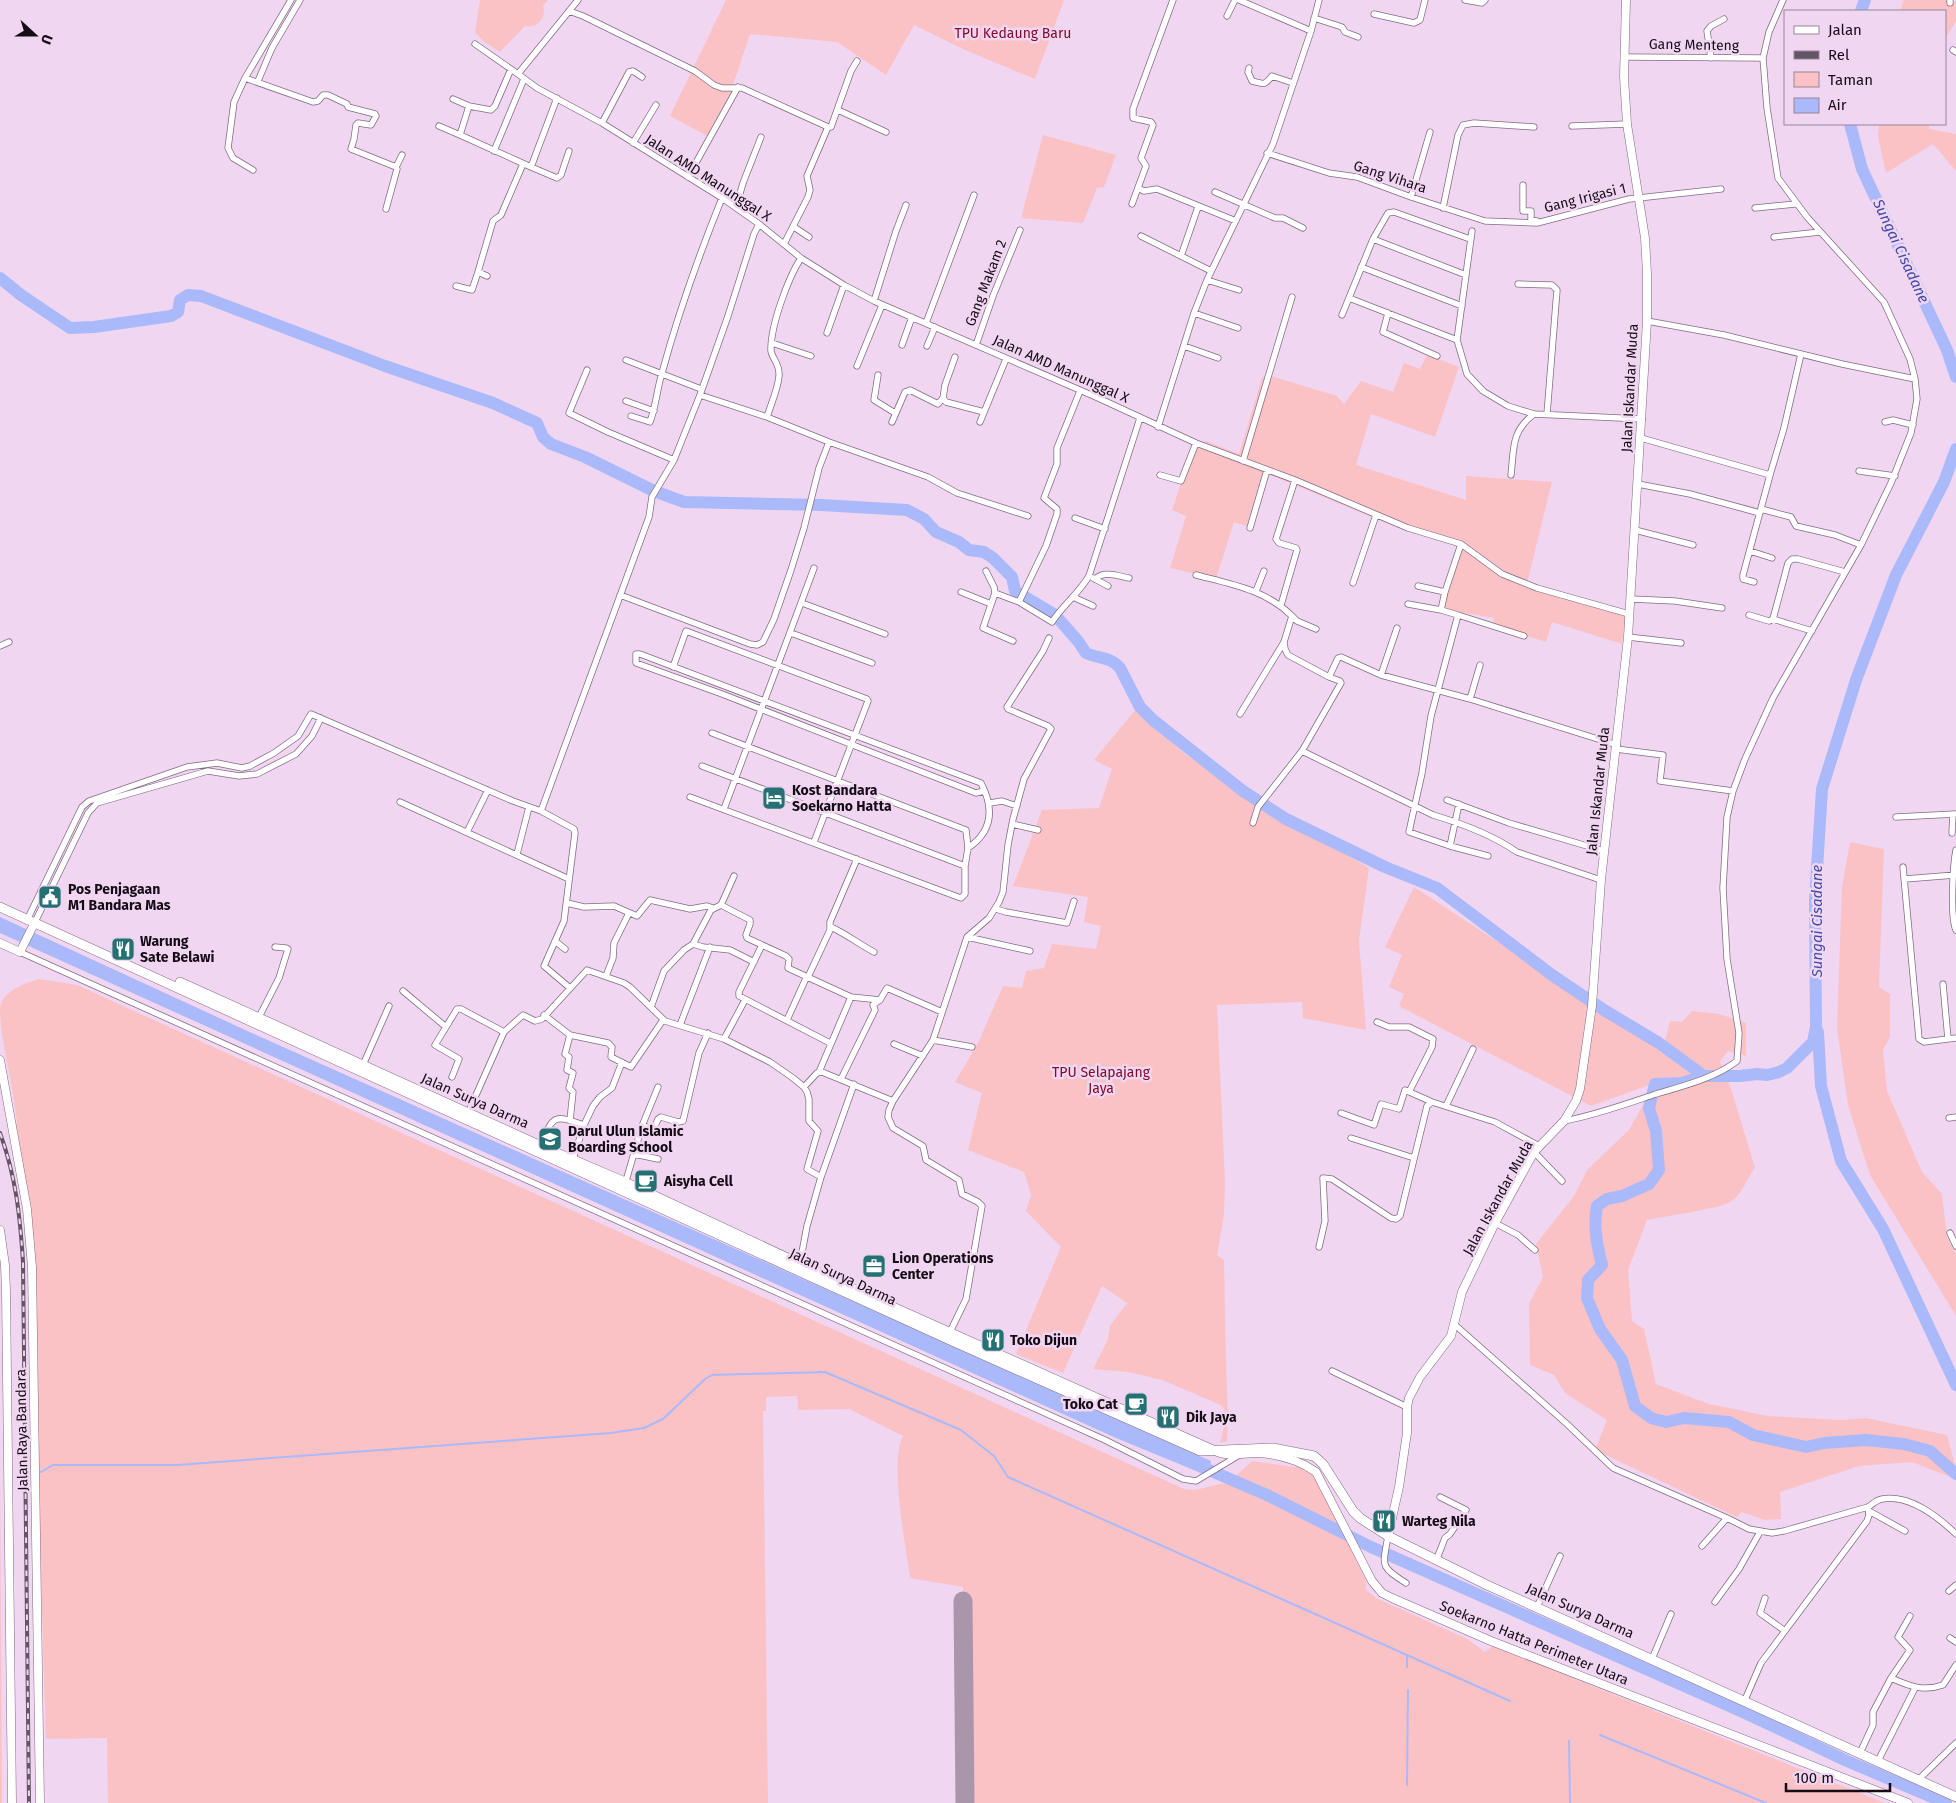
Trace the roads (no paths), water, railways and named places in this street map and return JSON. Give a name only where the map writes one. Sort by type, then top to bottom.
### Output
[{"type":"main road","name":"Jalan Surya Darma","points":[[0,900],[32,920],[800,1263],[875,1299],[1213,1450]]},
{"type":"main road","name":"Jalan Surya Darma","points":[[0,907],[259,1017],[573,1160],[624,1186],[1098,1407],[1200,1451],[1273,1448],[1314,1456],[1323,1464],[1353,1511],[1360,1518],[1388,1536],[1436,1561],[1744,1702],[1956,1796]]},
{"type":"street","points":[[253,170],[233,158],[228,148],[234,102],[245,78],[290,0]]},
{"type":"street","points":[[258,81],[272,48],[300,0]]},
{"type":"street","points":[[518,74],[578,0]]},
{"type":"street","points":[[1132,204],[1146,166],[1141,158],[1153,125],[1151,122],[1133,118],[1133,110],[1173,0]]},
{"type":"street","points":[[1227,16],[1234,0]]},
{"type":"street","points":[[1238,0],[1311,30]]},
{"type":"street","points":[[1158,427],[1194,313],[1207,280],[1270,149],[1311,30],[1319,0]]},
{"type":"street","points":[[1374,14],[1414,23],[1420,20],[1426,0]]},
{"type":"street","points":[[1465,0],[1482,3],[1485,0]]},
{"type":"street","name":"Jalan Iskandar Muda","points":[[1388,1536],[1407,1433],[1409,1398],[1420,1377],[1451,1336],[1462,1292],[1495,1223],[1536,1149],[1564,1121],[1576,1101],[1580,1089],[1592,1006],[1601,880],[1628,637],[1647,321],[1645,238],[1627,124],[1624,57],[1626,0]]},
{"type":"street","points":[[1564,1121],[1586,1117],[1691,1083],[1737,1060],[1738,1033],[1727,958],[1723,888],[1727,817],[1733,791],[1751,744],[1773,698],[1861,545],[1895,476],[1913,425],[1917,399],[1916,379],[1910,359],[1884,302],[1795,204],[1777,175],[1767,108],[1763,58],[1769,32],[1783,0]]},
{"type":"street","points":[[569,11],[583,16],[695,71],[714,85],[722,88],[738,87],[767,101],[807,116],[828,127]]},
{"type":"street","points":[[1314,18],[1342,27],[1345,32],[1358,36]]},
{"type":"street","points":[[1711,58],[1707,31],[1711,26],[1724,19]]},
{"type":"street","name":"Jalan AMD Manunggal X","points":[[474,44],[537,88],[602,123],[722,198],[759,224],[801,258],[874,301],[1096,397],[1196,444],[1296,480],[1408,528],[1461,544],[1502,574],[1537,588],[1629,614]]},
{"type":"street","name":"Gang Menteng","points":[[1624,57],[1763,58]]},
{"type":"street","points":[[784,244],[808,197],[810,190],[807,176],[828,127],[831,127],[857,61]]},
{"type":"street","points":[[1249,68],[1248,72],[1252,81],[1265,84],[1268,83],[1272,76],[1293,82]]},
{"type":"street","points":[[453,99],[469,106],[491,110],[495,106],[511,69]]},
{"type":"street","points":[[602,123],[629,72],[634,72],[642,77]]},
{"type":"street","points":[[245,78],[314,102],[318,101],[323,95],[328,95],[347,104],[348,107],[375,114],[371,125],[358,123],[356,125],[351,149],[396,167]]},
{"type":"street","points":[[494,151],[524,79]]},
{"type":"street","points":[[688,177],[738,87]]},
{"type":"street","points":[[531,167],[557,98]]},
{"type":"street","points":[[633,143],[656,104]]},
{"type":"street","points":[[460,135],[469,106]]},
{"type":"street","points":[[838,110],[886,132]]},
{"type":"street","points":[[1444,206],[1458,135],[1463,124],[1534,127]]},
{"type":"street","points":[[1572,126],[1627,124]]},
{"type":"street","points":[[438,126],[557,178],[561,175],[569,151]]},
{"type":"street","points":[[1411,198],[1430,132]]},
{"type":"street","points":[[736,207],[746,172],[760,137]]},
{"type":"street","name":"Gang Vihara","points":[[1270,149],[1329,173],[1357,177],[1411,198],[1444,206],[1475,219]]},
{"type":"street","points":[[386,209],[396,167],[402,155]]},
{"type":"street","points":[[456,286],[472,290],[493,221],[502,215],[522,164]]},
{"type":"street","points":[[1523,185],[1523,211],[1531,211],[1531,220],[1537,222]]},
{"type":"street","points":[[1138,188],[1144,191],[1157,189],[1236,221]]},
{"type":"street","name":"Gang Irigasi 1","points":[[1475,219],[1537,222],[1638,194],[1721,189]]},
{"type":"street","points":[[1215,192],[1276,218],[1283,218],[1303,228]]},
{"type":"street","points":[[926,323],[974,195]]},
{"type":"street","points":[[631,416],[650,422],[661,375],[700,254],[722,198]]},
{"type":"street","points":[[1755,208],[1795,204]]},
{"type":"street","points":[[874,301],[906,205]]},
{"type":"street","points":[[1181,256],[1198,207]]},
{"type":"street","points":[[1342,315],[1373,238],[1388,213],[1391,212],[1470,239]]},
{"type":"street","points":[[541,811],[649,517],[652,497],[674,460],[728,316],[754,234],[759,224]]},
{"type":"street","points":[[794,227],[809,237]]},
{"type":"street","name":"Gang Makam 2","points":[[976,345],[993,296],[1020,230]]},
{"type":"street","points":[[1472,231],[1457,340],[1467,374],[1483,391],[1508,406],[1534,414],[1642,419]]},
{"type":"street","points":[[1774,237],[1820,232]]},
{"type":"street","points":[[1141,236],[1211,271]]},
{"type":"street","points":[[1373,238],[1466,275]]},
{"type":"street","points":[[767,417],[779,377],[778,363],[771,354],[772,343],[781,303],[794,268],[801,258]]},
{"type":"street","points":[[1361,267],[1462,306]]},
{"type":"street","points":[[478,272],[488,276]]},
{"type":"street","points":[[1207,280],[1239,290]]},
{"type":"street","points":[[1518,284],[1552,285],[1557,290],[1547,414]]},
{"type":"street","points":[[828,333],[844,285]]},
{"type":"street","points":[[1243,461],[1292,297]]},
{"type":"street","points":[[1349,298],[1457,340]]},
{"type":"street","points":[[857,366],[882,304]]},
{"type":"street","points":[[1194,313],[1238,328]]},
{"type":"street","points":[[1388,313],[1383,332],[1437,356]]},
{"type":"street","points":[[902,345],[912,317]]},
{"type":"street","points":[[1647,321],[1724,335],[1916,379]]},
{"type":"street","points":[[926,346],[935,327]]},
{"type":"street","points":[[772,343],[811,356]]},
{"type":"street","points":[[1184,346],[1218,358]]},
{"type":"street","points":[[1754,582],[1743,578],[1784,428],[1801,354]]},
{"type":"street","points":[[892,422],[905,392],[910,390],[938,404],[943,398],[945,385],[955,357]]},
{"type":"street","points":[[980,422],[1006,359]]},
{"type":"street","points":[[626,360],[700,392],[829,442],[928,476],[957,493],[1028,516]]},
{"type":"street","points":[[587,370],[569,413],[674,460]]},
{"type":"street","points":[[878,375],[874,400],[895,413]]},
{"type":"street","points":[[1021,598],[1046,546],[1056,514],[1057,509],[1044,498],[1057,464],[1057,448],[1080,391]]},
{"type":"street","points":[[943,398],[946,402],[984,412]]},
{"type":"street","points":[[626,401],[654,411]]},
{"type":"street","points":[[1511,475],[1516,434],[1524,422],[1534,414]]},
{"type":"street","points":[[995,593],[1021,598],[1052,620],[1073,597],[1089,576],[1140,418]]},
{"type":"street","points":[[1885,422],[1893,420],[1913,425]]},
{"type":"street","points":[[1641,438],[1770,475]]},
{"type":"street","points":[[620,595],[750,644],[757,645],[763,642],[774,619],[791,570],[819,468],[829,442]]},
{"type":"street","points":[[1160,475],[1181,481],[1196,444]]},
{"type":"street","points":[[1250,528],[1267,470]]},
{"type":"street","points":[[1859,471],[1895,476]]},
{"type":"street","points":[[1281,605],[1297,550],[1296,548],[1279,543],[1276,539],[1296,480]]},
{"type":"street","points":[[1638,484],[1792,517],[1794,525],[1835,535],[1861,545]]},
{"type":"street","points":[[1353,582],[1376,515]]},
{"type":"street","points":[[1075,518],[1105,529]]},
{"type":"street","points":[[1635,530],[1693,545]]},
{"type":"street","points":[[1442,610],[1445,592],[1461,544]]},
{"type":"street","points":[[1750,551],[1772,558]]},
{"type":"street","points":[[1773,619],[1788,563],[1792,559],[1845,572]]},
{"type":"street","points":[[724,809],[814,568]]},
{"type":"street","points":[[986,571],[995,593],[983,628],[1013,641]]},
{"type":"street","points":[[1256,591],[1264,571]]},
{"type":"street","points":[[1095,579],[1105,574],[1129,578]]},
{"type":"street","points":[[1196,574],[1256,591],[1281,605],[1297,621],[1316,629]]},
{"type":"street","points":[[1089,576],[1108,586]]},
{"type":"street","points":[[1418,586],[1445,592]]},
{"type":"street","points":[[961,592],[991,604]]},
{"type":"street","points":[[1073,597],[1093,606]]},
{"type":"street","points":[[1631,599],[1675,601],[1722,608]]},
{"type":"street","points":[[802,603],[885,634]]},
{"type":"street","points":[[1408,604],[1442,610],[1524,636]]},
{"type":"street","points":[[1458,615],[1436,690],[1409,832],[1488,856]]},
{"type":"street","points":[[1240,714],[1284,642],[1292,616]]},
{"type":"street","points":[[1749,616],[1773,619],[1812,631]]},
{"type":"street","points":[[1380,676],[1397,628]]},
{"type":"street","points":[[673,667],[686,631],[867,699],[868,701],[814,842]]},
{"type":"street","points":[[791,633],[872,663]]},
{"type":"street","points":[[1628,637],[1681,643]]},
{"type":"street","points":[[950,1332],[966,1299],[982,1206],[962,1194],[959,1180],[926,1160],[921,1145],[893,1128],[888,1116],[893,1101],[932,1040],[967,937],[996,909],[1003,892],[1012,824],[1024,779],[1051,730],[1048,726],[1007,707],[1043,651],[1049,638]]},
{"type":"street","points":[[0,646],[9,642]]},
{"type":"street","points":[[1254,824],[1258,807],[1302,751],[1341,683],[1288,655],[1284,642]]},
{"type":"street","points":[[968,848],[984,833],[990,815],[990,803],[981,783],[636,654],[636,663],[976,793],[984,791]]},
{"type":"street","points":[[1330,677],[1339,657],[1380,676],[1470,699],[1616,747],[1663,755],[1660,782],[1733,791]]},
{"type":"street","points":[[1470,699],[1480,666]]},
{"type":"street","points":[[22,948],[32,920],[82,807],[89,801],[187,767],[217,763],[242,768],[250,766],[274,753],[298,736],[311,714],[541,811],[570,826],[575,831],[564,921],[544,966],[570,988]]},
{"type":"street","points":[[32,920],[88,813],[98,803],[208,771],[239,776],[257,774],[296,754],[312,736],[321,718]]},
{"type":"street","points":[[690,797],[961,898],[965,894],[965,866],[968,848],[967,832],[964,829],[712,733]]},
{"type":"street","points":[[1302,751],[1415,807],[1454,821],[1517,852],[1601,880]]},
{"type":"street","points":[[702,766],[965,866]]},
{"type":"street","points":[[466,832],[488,790]]},
{"type":"street","points":[[1447,800],[1509,823],[1604,851]]},
{"type":"street","points":[[990,803],[1002,801],[1017,806]]},
{"type":"street","points":[[400,802],[569,879]]},
{"type":"street","points":[[1450,846],[1459,804]]},
{"type":"street","points":[[517,854],[529,807]]},
{"type":"street","points":[[1896,817],[1955,814],[1952,833]]},
{"type":"street","points":[[1012,824],[1038,830]]},
{"type":"street","points":[[1956,850],[1953,910],[1956,930]]},
{"type":"street","points":[[786,1020],[808,977],[857,859]]},
{"type":"street","points":[[1903,867],[1919,1039],[1924,1042],[1956,1038]]},
{"type":"street","points":[[1905,879],[1954,875]]},
{"type":"street","points":[[652,1008],[664,970],[684,950],[693,944],[708,914],[713,908],[721,905],[734,876]]},
{"type":"street","points":[[567,903],[584,907],[614,906],[636,916],[650,900],[690,909],[706,906],[713,908]]},
{"type":"street","points":[[996,909],[1067,923],[1074,901]]},
{"type":"street","points":[[721,905],[750,920],[746,936],[786,956],[789,959],[788,968],[851,997],[880,1000]]},
{"type":"street","points":[[606,976],[613,958],[614,944],[629,913]]},
{"type":"street","points":[[830,927],[874,952]]},
{"type":"street","points":[[967,937],[1030,951]]},
{"type":"street","points":[[555,941],[565,950]]},
{"type":"street","points":[[0,943],[22,948],[1105,1440],[1182,1479],[1196,1481],[1242,1454]]},
{"type":"street","points":[[693,944],[734,951],[754,962]]},
{"type":"street","points":[[762,945],[739,995],[745,1000],[830,1043]]},
{"type":"street","points":[[259,1017],[279,978],[288,950],[275,947]]},
{"type":"street","points":[[680,1025],[710,947]]},
{"type":"street","points":[[468,1113],[504,1032],[523,1015],[538,1021],[587,970],[628,985],[663,1020],[724,1039],[770,1062],[804,1087],[809,1099],[809,1121],[818,1131],[807,1169],[821,1177]]},
{"type":"street","points":[[1943,984],[1948,1039]]},
{"type":"street","points":[[840,1079],[875,1010],[873,1006],[880,1000],[887,988],[942,1012]]},
{"type":"street","points":[[403,991],[446,1028]]},
{"type":"street","points":[[804,1087],[819,1072],[851,997]]},
{"type":"street","points":[[724,1039],[745,1000]]},
{"type":"street","points":[[363,1065],[389,1006]]},
{"type":"street","points":[[452,1077],[459,1059],[435,1045],[457,1009],[461,1009],[504,1032]]},
{"type":"street","points":[[544,1016],[570,1035],[608,1043],[612,1047],[611,1057],[629,1066],[632,1066],[663,1020]]},
{"type":"street","points":[[1377,1022],[1390,1027],[1409,1027],[1433,1039],[1432,1047],[1409,1092]]},
{"type":"street","points":[[642,1126],[654,1129],[658,1119],[661,1117],[678,1122],[683,1121],[699,1053],[708,1033]]},
{"type":"street","points":[[570,1035],[565,1054],[569,1056],[567,1070],[573,1073],[569,1088],[573,1092],[570,1120]]},
{"type":"street","points":[[932,1040],[972,1047]]},
{"type":"street","points":[[894,1044],[923,1056]]},
{"type":"street","points":[[1446,1106],[1473,1049]]},
{"type":"street","name":"Jalan Raya Bandara","points":[[0,1060],[27,1209],[32,1266],[40,1803]]},
{"type":"street","points":[[573,1160],[584,1125],[593,1106],[600,1097],[612,1088],[622,1062]]},
{"type":"street","points":[[819,1072],[854,1084],[893,1101]]},
{"type":"street","points":[[800,1263],[807,1226],[821,1177],[854,1084]]},
{"type":"street","points":[[624,1186],[642,1126],[658,1087]]},
{"type":"street","points":[[1341,1113],[1374,1125],[1381,1104],[1397,1110],[1404,1091],[1409,1092],[1432,1102],[1495,1122],[1536,1149],[1562,1181]]},
{"type":"street","points":[[1320,1247],[1325,1221],[1323,1178],[1332,1179],[1392,1218],[1396,1219],[1400,1216],[1427,1106],[1432,1102]]},
{"type":"street","points":[[541,1146],[548,1128],[559,1117],[584,1125]]},
{"type":"street","points":[[1949,1118],[1956,1117]]},
{"type":"street","points":[[1351,1138],[1414,1158]]},
{"type":"street","points":[[634,1154],[658,1159]]},
{"type":"street","points":[[1495,1223],[1518,1235],[1535,1250]]},
{"type":"street","name":"Jalan Raya Bandara","points":[[0,1230],[5,1264],[6,1290],[12,1803]]},
{"type":"street","points":[[1950,1233],[1956,1246]]},
{"type":"street","points":[[1454,1324],[1567,1424],[1613,1468],[1726,1518],[1748,1530],[1760,1532],[1784,1531],[1869,1509],[1905,1531]]},
{"type":"street","points":[[1332,1371],[1407,1407]]},
{"type":"street","name":"Soekarno Hatta Perimeter Utara","points":[[1213,1450],[1224,1455],[1261,1453],[1300,1462],[1308,1466],[1320,1478],[1360,1559],[1377,1588],[1392,1598],[1485,1639],[1908,1803]]},
{"type":"street","points":[[1436,1561],[1445,1538],[1450,1534],[1466,1510],[1440,1497]]},
{"type":"street","points":[[1744,1702],[1761,1663],[1867,1521],[1869,1509],[1877,1500],[1904,1500],[1939,1518],[1956,1534]]},
{"type":"street","points":[[1702,1546],[1726,1518]]},
{"type":"street","points":[[1715,1602],[1739,1569],[1760,1532]]},
{"type":"street","points":[[1388,1536],[1384,1566],[1388,1571],[1406,1583]]},
{"type":"street","points":[[1537,1607],[1560,1556]]},
{"type":"street","points":[[1949,1591],[1956,1585]]},
{"type":"street","points":[[1765,1598],[1760,1613],[1785,1631]]},
{"type":"street","points":[[1652,1659],[1672,1614]]},
{"type":"street","points":[[1860,1754],[1873,1725],[1873,1712],[1890,1678],[1910,1650],[1898,1637],[1910,1616]]},
{"type":"street","points":[[1890,1678],[1915,1688],[1932,1689],[1943,1685],[1956,1665]]},
{"type":"street","points":[[1878,1761],[1915,1688]]},
{"type":"street","points":[[1918,1780],[1956,1743]]},
{"type":"water","points":[[0,917],[254,1034],[1211,1461],[1210,1469],[1201,1473],[1116,1438],[0,933]]},
{"type":"waterway","name":"Sungai Cisadane","points":[[1861,10],[1865,0]]},
{"type":"waterway","name":"Sungai Cisadane","points":[[1850,125],[1862,169],[1947,350],[1956,377]]},
{"type":"waterway","points":[[0,278],[21,295],[70,328],[94,327],[171,316],[178,312],[180,300],[188,295],[201,296],[385,366],[493,403],[537,423],[543,437],[551,444],[585,457],[654,491],[684,502],[821,505],[907,510],[924,519],[936,532],[959,542],[969,550],[984,552],[993,558],[1012,577],[1015,591],[1055,615],[1086,653],[1112,661],[1120,668],[1140,707],[1153,720],[1243,791],[1286,819],[1385,867],[1437,888],[1552,975],[1604,1010],[1659,1043],[1704,1076]]},
{"type":"waterway","points":[[1956,449],[1944,482],[1896,575],[1856,680],[1822,789],[1815,900],[1816,1027],[1813,1042],[1787,1068],[1779,1072],[1767,1075],[1704,1076],[1682,1083],[1655,1084],[1649,1108],[1656,1131],[1659,1170],[1649,1184],[1622,1196],[1607,1199],[1597,1206],[1596,1236],[1602,1265],[1588,1280],[1587,1298],[1600,1329],[1622,1360],[1635,1406],[1651,1418],[1666,1422],[1684,1418],[1729,1422],[1753,1435],[1806,1447],[1824,1443],[1866,1440],[1904,1444],[1930,1451],[1956,1474]]},
{"type":"waterway","name":"Sungai Cisadane","points":[[1818,1032],[1821,1086],[1841,1161],[1883,1229],[1956,1385]]},
{"type":"waterway","points":[[41,1472],[53,1465],[177,1465],[611,1433],[644,1428],[663,1419],[705,1379],[712,1375],[825,1372],[961,1430],[994,1456],[1008,1477],[1510,1701]]},
{"type":"waterway","points":[[1202,1467],[1267,1495],[1371,1547],[1743,1712],[1847,1761],[1946,1803]]},
{"type":"waterway","points":[[1407,1655],[1407,1667]]},
{"type":"waterway","points":[[1407,1785],[1408,1690]]},
{"type":"waterway","points":[[1600,1735],[1766,1803]]},
{"type":"waterway","points":[[1569,1741],[1570,1803]]},
{"type":"railway","points":[[0,1133],[10,1165],[16,1197],[23,1262],[29,1803]]},
{"type":"place","name":"Kost Bandara Soekarno Hatta","points":[[774,798]]},
{"type":"place","name":"Pos Penjagaan M1 Bandara Mas","points":[[50,897]]},
{"type":"place","name":"Warung Sate Belawi","points":[[123,949]]},
{"type":"place","name":"Darul Ulun Islamic Boarding School","points":[[550,1139]]},
{"type":"place","name":"Aisyha Cell","points":[[646,1181]]},
{"type":"place","name":"Lion Operations Center","points":[[874,1266]]},
{"type":"place","name":"Toko Dijun","points":[[993,1340]]},
{"type":"place","name":"Toko Cat","points":[[1136,1404]]},
{"type":"place","name":"Dik Jaya","points":[[1168,1417]]},
{"type":"place","name":"Warteg Nila","points":[[1384,1521]]},
{"type":"park label","name":"TPU Kedaung Baru","points":[[1013,33]]},
{"type":"park label","name":"TPU Selapajang Jaya","points":[[1101,1080]]}]
